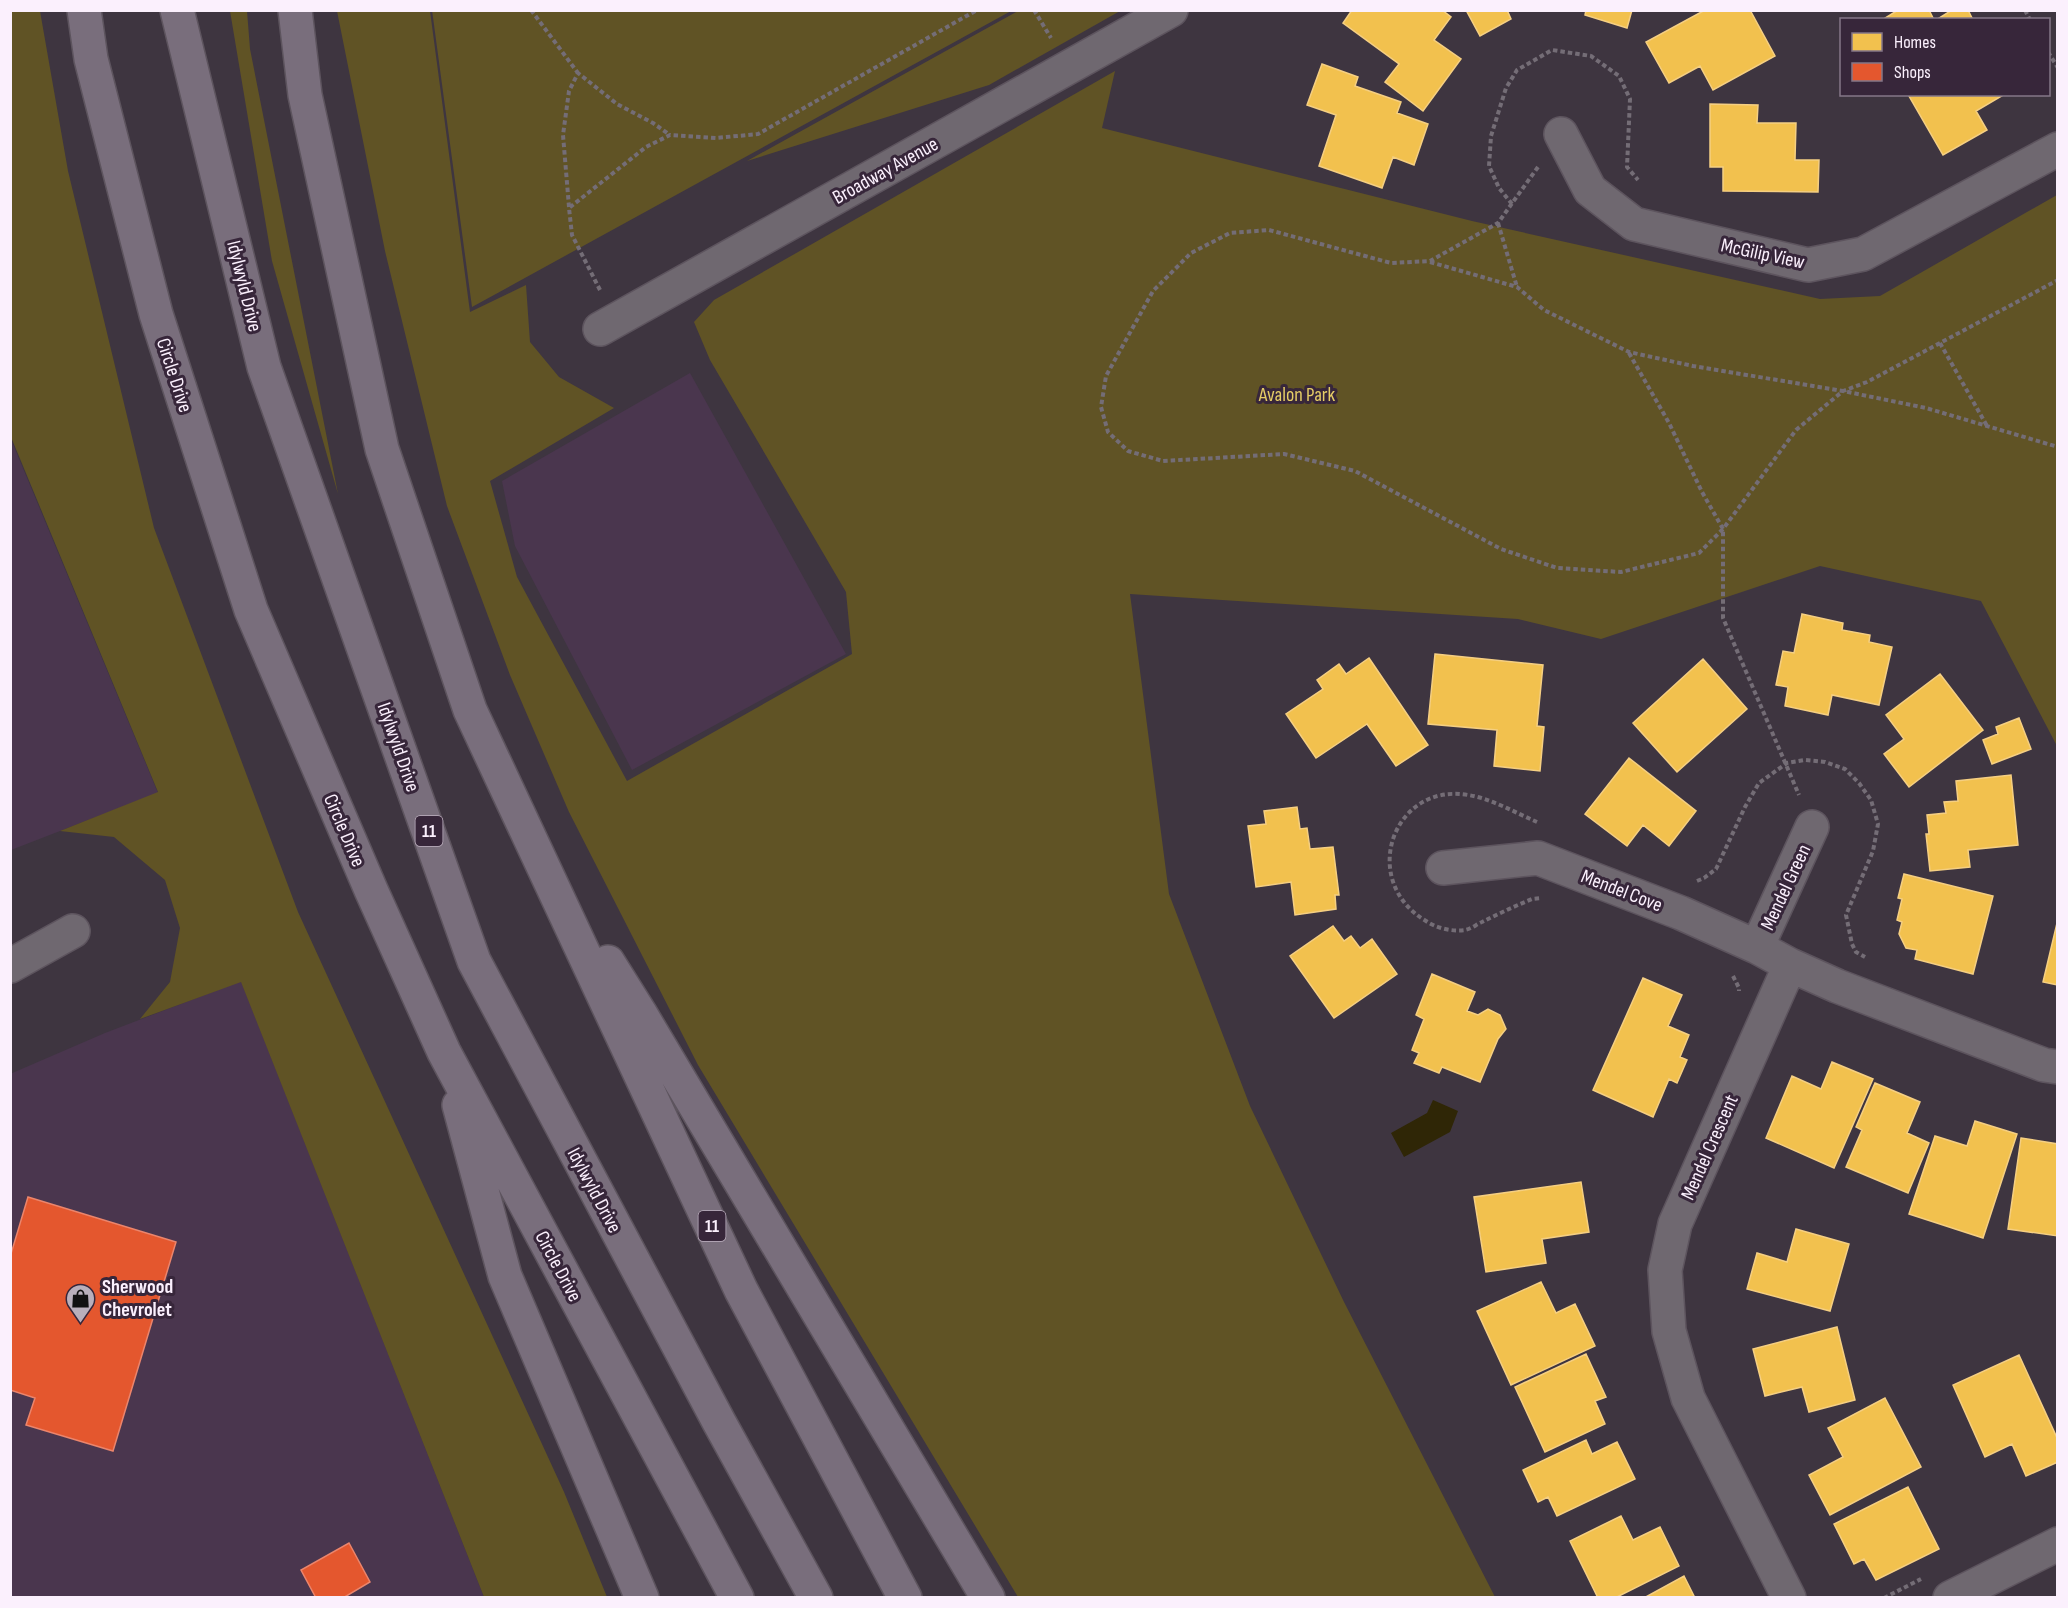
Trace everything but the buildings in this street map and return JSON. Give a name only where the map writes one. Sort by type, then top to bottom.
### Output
[{"type":"highway","name":"Circle Drive","points":[[84,10],[91,59],[156,314],[251,609],[371,890],[444,1052],[737,1598]]},
{"type":"highway","name":"Idylwyld Drive","points":[[177,10],[264,366],[474,960],[719,1422],[816,1598]]},
{"type":"highway","name":"11","points":[[295,10],[305,95],[382,449],[470,710],[741,1290],[905,1598]]},
{"type":"highway","points":[[535,846],[647,1024],[988,1598]]},
{"type":"highway","points":[[444,1052],[504,1276],[642,1598]]},
{"type":"street","name":"Broadway Avenue","points":[[607,324],[1171,10]]},
{"type":"street","name":"McGilip View","points":[[1561,134],[1590,190],[1634,224],[1808,265],[1863,254],[2058,148]]},
{"type":"street","name":"Mendel Green","points":[[1757,947],[1812,827]]},
{"type":"street","name":"Mendel Cove","points":[[1443,868],[1538,858],[1681,913],[1757,947],[1790,965]]},
{"type":"street","points":[[10,966],[73,931]]},
{"type":"street","points":[[1790,965],[1837,986],[2044,1065],[2058,1066]]},
{"type":"street","name":"Mendel Crescent","points":[[1790,965],[1675,1224],[1665,1270],[1669,1332],[1688,1398],[1790,1598]]},
{"type":"street","points":[[1950,1598],[2058,1544]]},
{"type":"path","points":[[531,10],[579,73],[617,104],[670,135]]},
{"type":"path","points":[[569,208],[646,147],[670,135],[716,138],[758,134],[977,10]]},
{"type":"path","points":[[1430,261],[1498,223],[1512,204],[1498,188],[1489,166],[1491,136],[1506,88],[1516,70],[1552,50],[1591,56],[1619,76],[1630,99],[1627,166],[1636,179],[1644,185]]},
{"type":"path","points":[[2050,54],[2058,68]]},
{"type":"path","points":[[579,73],[569,91],[563,135],[572,235],[607,324]]},
{"type":"path","points":[[1498,223],[1517,287]]},
{"type":"path","points":[[2058,280],[1867,382],[1843,391],[1796,430],[1724,529],[1699,553],[1621,572],[1557,568],[1501,549],[1355,471],[1284,454],[1163,461],[1128,451],[1108,432],[1101,408],[1106,376],[1153,291],[1191,253],[1230,233],[1269,230],[1391,263],[1430,261],[1517,287],[1544,310],[1629,352],[1693,366],[1843,391],[1926,408],[2058,447]]},
{"type":"path","points":[[1940,343],[1987,426]]},
{"type":"path","points":[[1629,352],[1669,423],[1702,492],[1724,529],[1723,618],[1787,763]]},
{"type":"path","points":[[1688,882],[1704,878],[1716,869],[1759,783],[1787,763],[1805,760],[1825,762],[1845,769],[1871,800],[1878,824],[1873,851],[1846,915],[1852,945],[1856,952],[1870,960]]},
{"type":"path","points":[[1539,823],[1469,795],[1446,794],[1423,801],[1397,826],[1391,844],[1391,879],[1399,899],[1412,913],[1436,928],[1465,930],[1532,898],[1553,896]]},
{"type":"path","points":[[1731,972],[1739,988],[1737,998]]},
{"type":"shaded area","points":[[690,373],[846,654],[632,770],[515,546],[502,481]]},
{"type":"shaded area","points":[[10,437],[158,793],[11,850],[10,850]]},
{"type":"shaded area","points":[[241,981],[484,1597],[11,1597],[10,1074],[105,1033]]},
{"type":"shaded area","points":[[1433,1100],[1458,1111],[1450,1132],[1404,1157],[1391,1133],[1427,1113]]},
{"type":"green space","points":[[432,10],[1011,10],[1011,11],[472,307]]},
{"type":"green space","points":[[10,11],[40,11],[68,171],[154,528],[298,912],[564,1492],[607,1597],[484,1597],[241,982],[140,1019],[170,982],[180,928],[165,880],[114,837],[60,831],[158,792],[11,437]]},
{"type":"green space","points":[[230,11],[247,11],[250,49],[338,494],[272,261]]},
{"type":"green space","name":"Avalon Park","points":[[337,11],[430,11],[470,312],[526,285],[530,342],[559,377],[614,408],[490,481],[517,577],[627,781],[852,654],[846,592],[710,360],[694,322],[714,300],[1115,71],[1102,128],[1472,221],[1820,299],[1880,296],[2057,195],[2057,746],[1981,601],[1820,566],[1601,639],[1518,619],[1130,594],[1169,894],[1250,1106],[1344,1302],[1495,1597],[1018,1597],[698,1065],[569,812],[510,675],[447,506],[385,251]]},
{"type":"green space","points":[[1018,11],[1120,11],[989,85],[747,161]]},
{"type":"place","name":"Sherwood Chevrolet","points":[[81,1324]]}]
